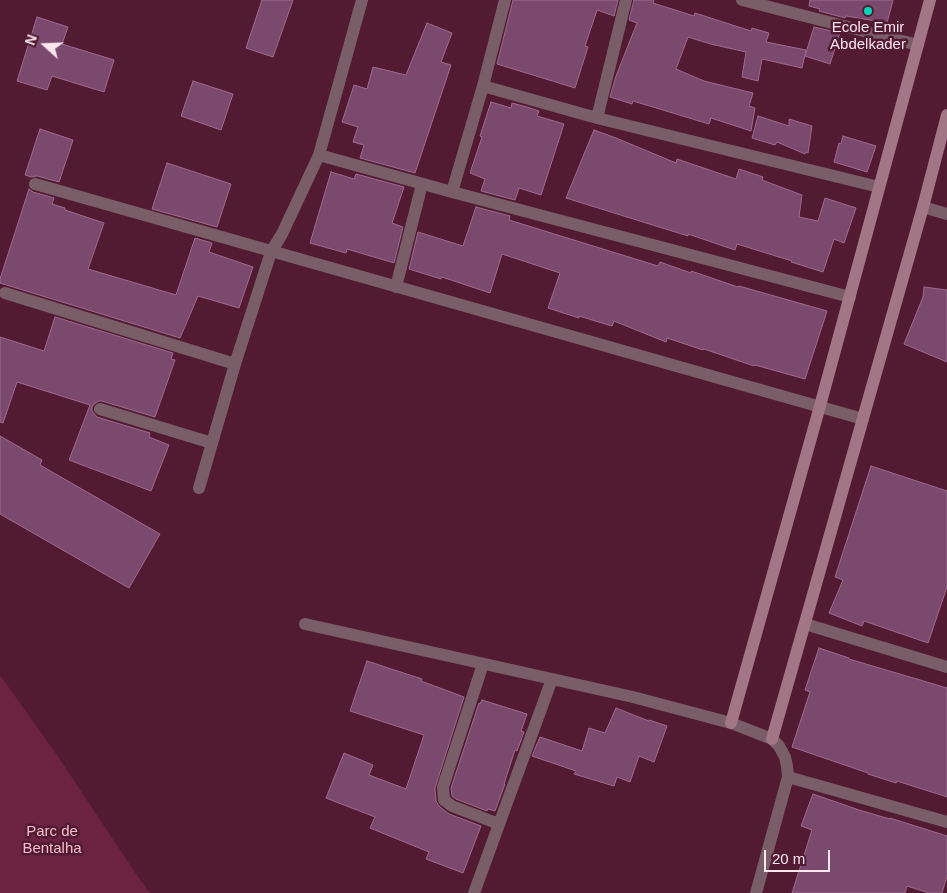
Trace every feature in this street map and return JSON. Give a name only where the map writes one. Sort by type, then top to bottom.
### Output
[{"type":"street","points":[[199,488],[235,364],[271,252],[282,234],[319,155],[362,0]]},
{"type":"street","points":[[452,192],[505,0]]},
{"type":"street","points":[[597,118],[626,0]]},
{"type":"street","points":[[742,0],[918,45]]},
{"type":"street","points":[[731,723],[850,298],[930,0]]},
{"type":"street","points":[[482,86],[597,118],[879,187]]},
{"type":"street","points":[[772,739],[923,207],[947,116]]},
{"type":"street","points":[[319,155],[850,298]]},
{"type":"street","points":[[34,184],[863,419]]},
{"type":"street","points":[[396,287],[422,184]]},
{"type":"street","points":[[923,207],[947,214]]},
{"type":"street","points":[[5,293],[235,364]]},
{"type":"street","points":[[100,409],[212,443]]},
{"type":"street","points":[[305,624],[633,697],[731,723],[772,739],[779,746],[785,757],[788,777],[756,893]]},
{"type":"street","points":[[805,624],[947,667]]},
{"type":"street","points":[[483,664],[443,787],[444,800],[452,806],[500,824]]},
{"type":"street","points":[[474,893],[552,679]]},
{"type":"street","points":[[788,777],[947,822]]},
{"type":"green space","name":"Parc de Bentalha","points":[[0,675],[59,758],[150,893],[0,893]]},
{"type":"building","points":[[262,0],[293,0],[273,57],[246,48]]},
{"type":"building","points":[[513,0],[618,0],[614,16],[597,10],[585,46],[588,47],[575,88],[497,64]]},
{"type":"building","points":[[634,0],[654,0],[653,3],[694,16],[695,13],[751,31],[752,28],[769,33],[766,42],[806,50],[802,68],[762,59],[758,81],[742,77],[746,52],[688,37],[676,69],[704,81],[753,93],[749,106],[755,108],[751,131],[711,118],[709,124],[633,101],[632,104],[610,97],[616,76],[637,23],[629,20]]},
{"type":"building","name":"Ecole Emir Abdelkader","points":[[810,0],[893,0],[887,23],[846,16],[845,18],[819,11],[820,9],[809,6]]},
{"type":"building","points":[[37,17],[68,27],[62,44],[114,60],[104,92],[52,76],[47,90],[17,81]]},
{"type":"building","points":[[427,23],[452,33],[441,62],[451,65],[415,173],[360,158],[364,145],[353,142],[358,127],[342,122],[354,85],[367,89],[373,67],[406,75]]},
{"type":"building","points":[[814,27],[840,33],[830,64],[805,56]]},
{"type":"building","points":[[193,81],[233,94],[221,130],[181,116]]},
{"type":"building","points":[[491,102],[511,108],[512,103],[527,107],[539,111],[537,116],[564,124],[541,195],[519,188],[515,200],[481,191],[485,179],[470,173]]},
{"type":"building","points":[[758,116],[789,126],[789,119],[812,126],[808,153],[806,152],[805,154],[777,142],[775,145],[752,138]]},
{"type":"building","points":[[40,129],[73,140],[59,182],[25,175]]},
{"type":"building","points":[[594,130],[676,163],[677,159],[736,179],[739,169],[763,177],[762,180],[802,195],[799,217],[818,221],[825,198],[856,208],[844,243],[834,239],[823,272],[737,244],[735,250],[566,198]]},
{"type":"building","points":[[843,136],[876,146],[867,172],[834,162]]},
{"type":"building","points":[[167,163],[231,184],[217,227],[152,209]]},
{"type":"building","points":[[331,172],[354,179],[356,174],[404,187],[392,223],[403,227],[394,263],[347,249],[346,253],[310,243]]},
{"type":"building","points":[[29,189],[54,198],[52,204],[65,208],[65,210],[104,223],[88,269],[176,295],[195,238],[212,243],[209,252],[253,267],[239,308],[198,296],[180,338],[0,283]]},
{"type":"building","points":[[476,207],[510,216],[509,220],[658,266],[660,262],[738,287],[827,311],[805,379],[754,366],[667,338],[666,342],[614,321],[612,326],[548,308],[560,273],[502,254],[490,293],[442,277],[441,279],[409,269],[418,232],[463,246]]},
{"type":"building","points":[[924,287],[947,290],[947,362],[904,344],[923,297]]},
{"type":"building","points":[[55,317],[173,353],[171,359],[175,360],[155,417],[102,401],[95,403],[92,407],[92,411],[97,417],[150,433],[149,437],[169,445],[151,491],[69,460],[90,405],[17,382],[3,423],[0,422],[0,337],[44,351]]},
{"type":"building","points":[[0,436],[42,460],[40,465],[160,534],[129,588],[0,514]]},
{"type":"building","points":[[871,466],[947,491],[947,587],[928,643],[864,621],[862,626],[829,613],[843,580],[835,577]]},
{"type":"building","points":[[819,648],[849,659],[947,688],[947,797],[868,774],[792,747],[810,692],[805,690]]},
{"type":"building","points":[[367,661],[422,679],[421,681],[464,697],[435,788],[436,801],[439,806],[449,814],[481,826],[463,873],[426,859],[429,852],[370,828],[375,817],[326,798],[344,753],[373,765],[369,775],[406,789],[424,735],[350,711]]},
{"type":"building","points":[[482,700],[527,714],[521,731],[524,732],[517,751],[515,750],[495,811],[488,809],[487,811],[456,799],[452,796],[451,788],[479,703]]},
{"type":"building","points":[[616,708],[667,726],[654,762],[639,756],[630,782],[617,777],[614,786],[574,774],[576,771],[532,756],[540,737],[582,751],[589,728],[605,733]]},
{"type":"building","points":[[813,794],[859,810],[947,836],[947,876],[942,893],[929,893],[907,886],[905,893],[792,893],[812,830],[801,826]]},
{"type":"place","name":"Ecole Emir Abdelkader","points":[[868,11]]}]
